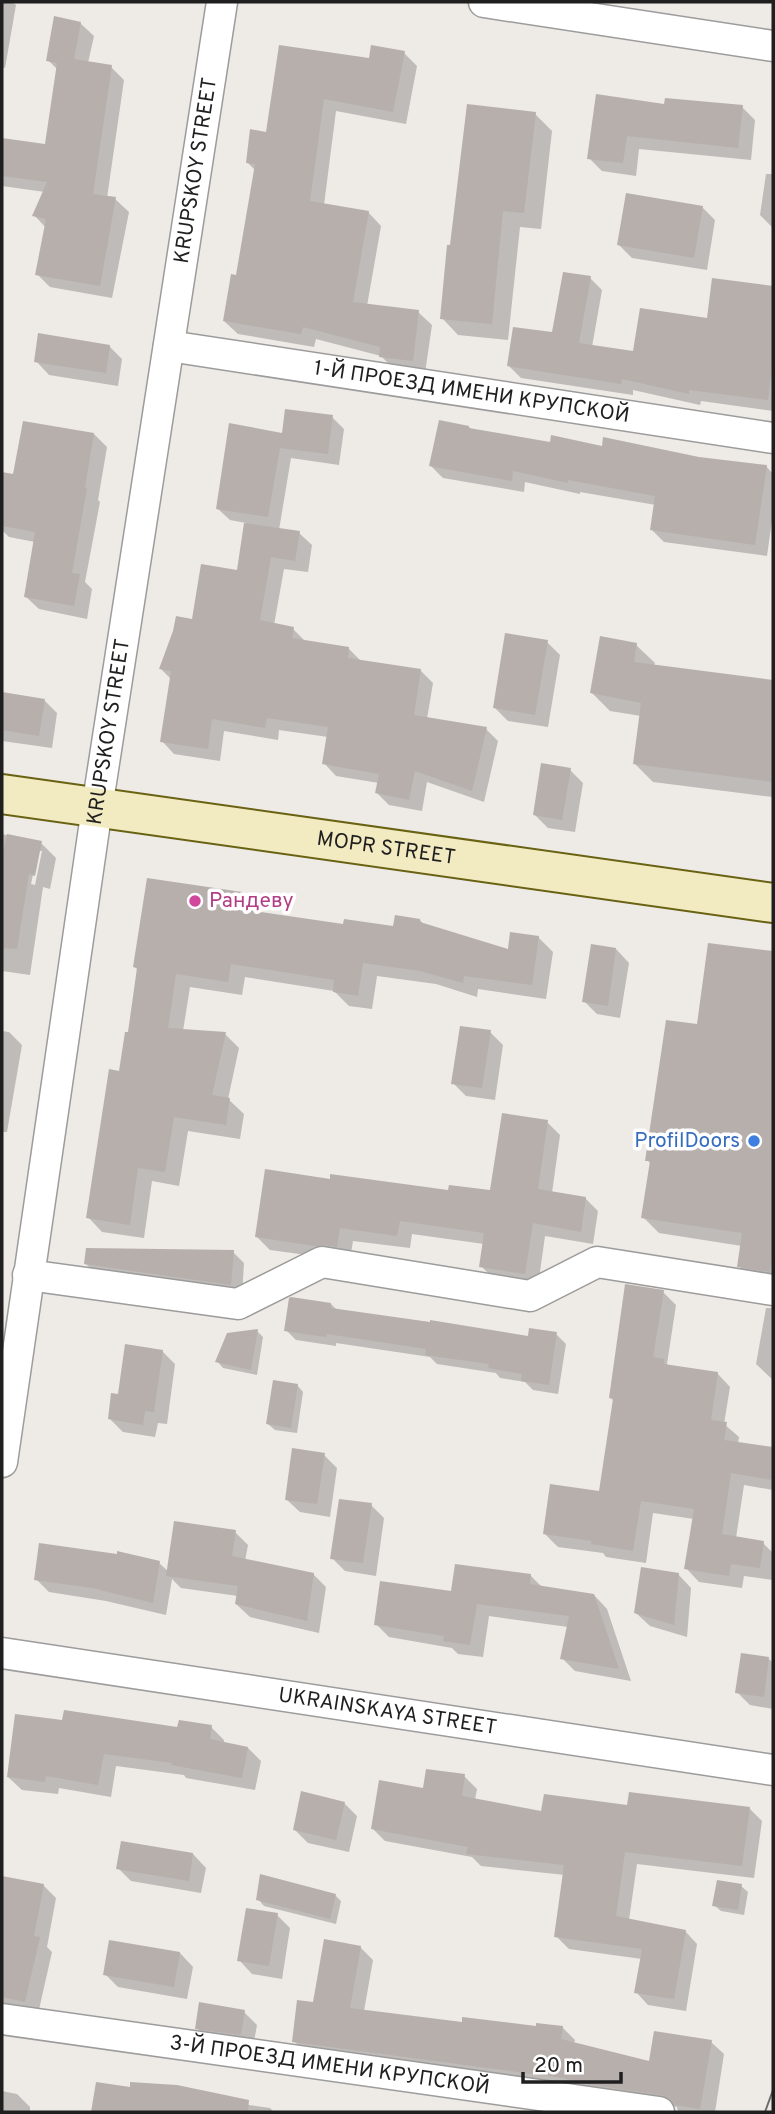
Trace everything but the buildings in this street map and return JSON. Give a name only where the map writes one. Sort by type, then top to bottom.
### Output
[{"type":"main road","name":"MOPR STREET","points":[[2,793],[773,902]]},
{"type":"street","name":"KRUPSKOY STREET","points":[[2,1462],[97,808],[222,2]]},
{"type":"street","points":[[484,2],[773,46]]},
{"type":"street","name":"1-Й ПРОЕЗД ИМЕНИ КРУПСКОЙ","points":[[169,346],[773,438]]},
{"type":"street","points":[[28,1275],[238,1304],[322,1262],[530,1296],[597,1262],[773,1290]]},
{"type":"street","name":"UKRAINSKAYA STREET","points":[[2,1653],[773,1770]]},
{"type":"street","name":"3-Й ПРОЕЗД ИМЕНИ КРУПСКОЙ","points":[[2,2019],[659,2112]]},
{"type":"tram line","points":[[765,2112],[773,2090]]},
{"type":"place","name":"Рандеву","points":[[195,901]]},
{"type":"place","name":"ProfilDoors","points":[[754,1141]]}]
